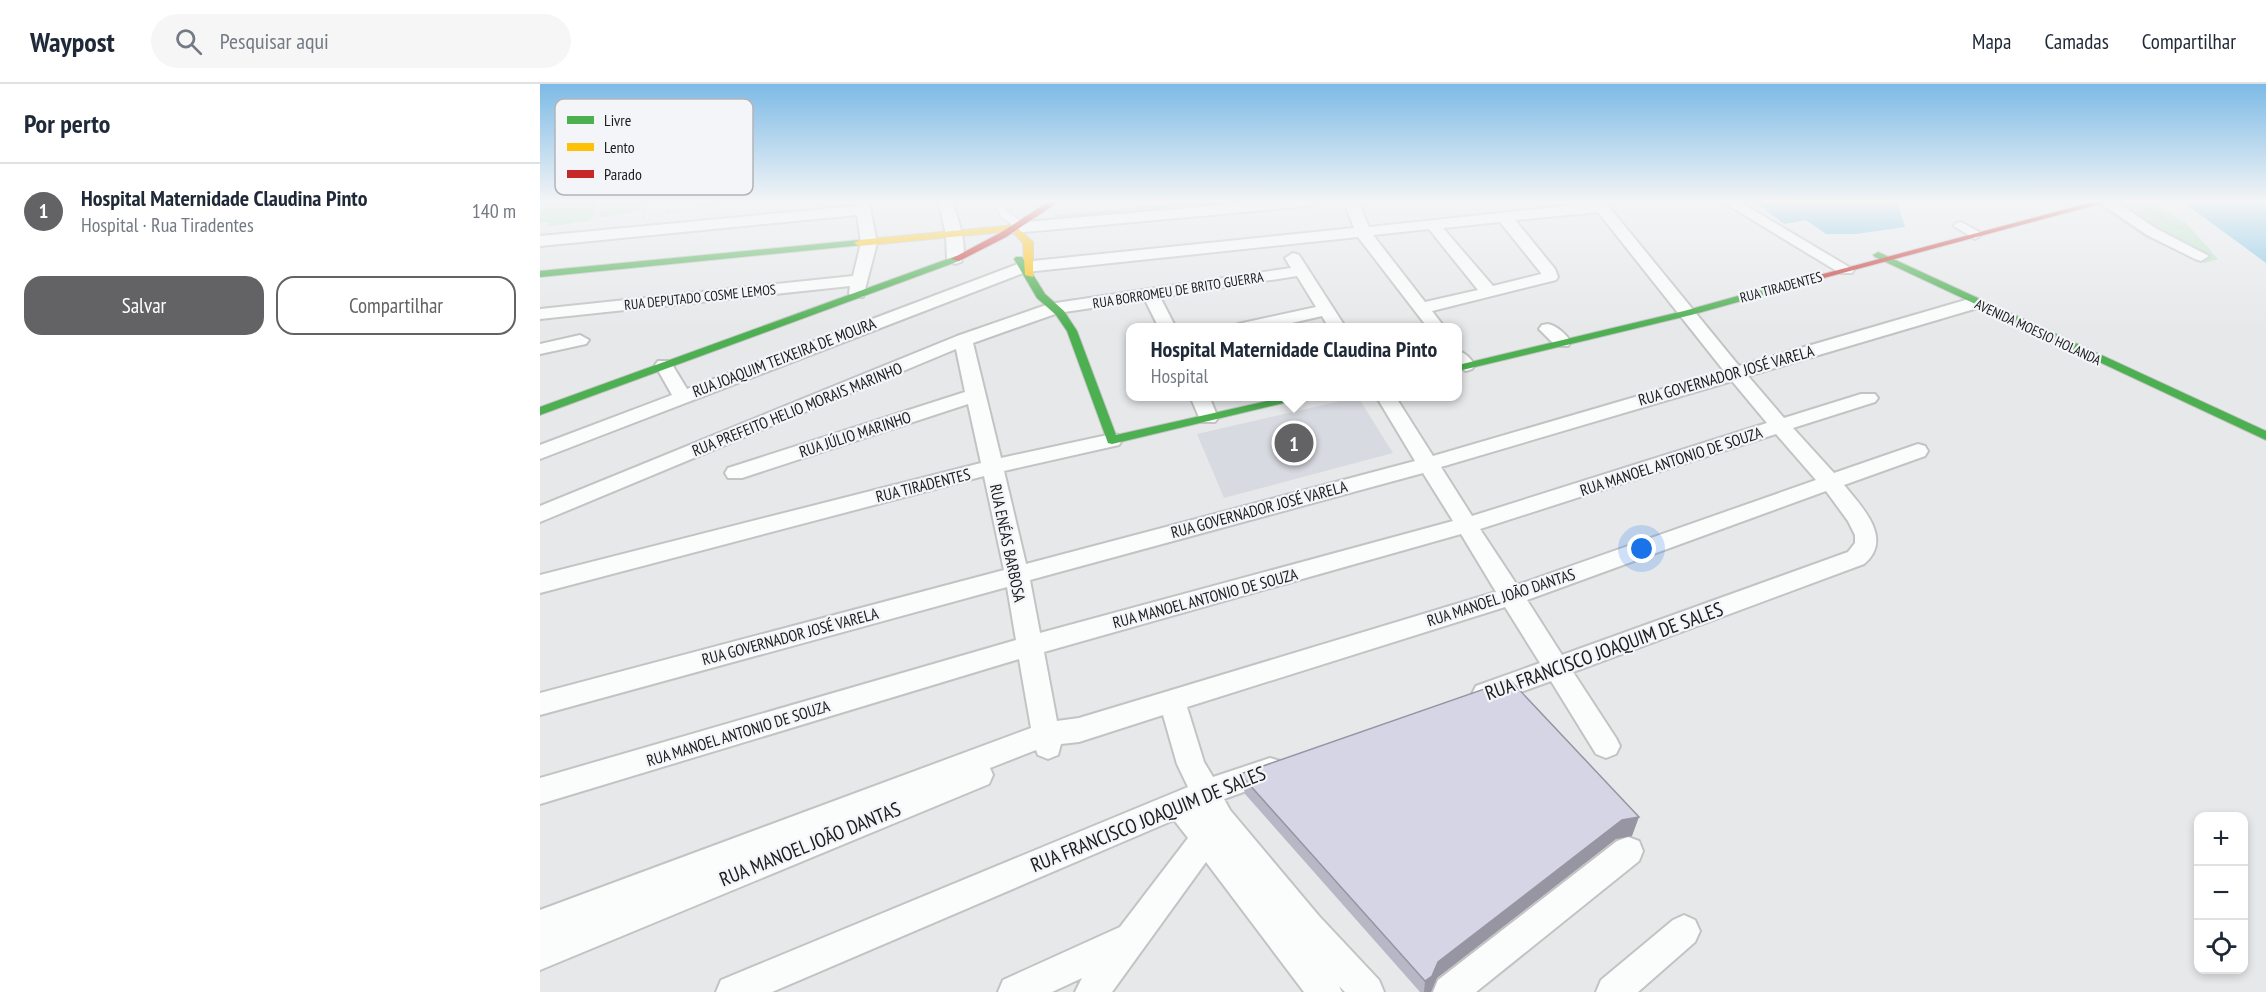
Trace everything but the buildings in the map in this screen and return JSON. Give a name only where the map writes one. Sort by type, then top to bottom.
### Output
[{"type":"main road","points":[[540,274],[854,244]]},
{"type":"main road","points":[[540,420],[737,340],[955,259],[982,244]]},
{"type":"main road","points":[[1029,244],[1027,269],[1041,296],[1055,308],[1072,331],[1112,440]]},
{"type":"main road","name":"RUA TIRADENTES","points":[[1462,357],[1551,332],[1839,266],[1871,252],[1905,244]]},
{"type":"main road","name":"RUA TIRADENTES","points":[[1731,286],[1886,259],[1927,244]]},
{"type":"main road","name":"AVENIDA MOESIO HOLANDA","points":[[1871,252],[2206,410]]},
{"type":"main road","points":[[540,411],[666,368]]},
{"type":"main road","name":"RUA TIRADENTES","points":[[1112,440],[1286,401]]},
{"type":"main road","points":[[2206,410],[2266,436]]},
{"type":"main road","points":[[2206,410],[2266,445]]},
{"type":"street","points":[[855,297],[869,244]]},
{"type":"street","points":[[954,244],[955,259]]},
{"type":"street","name":"RUA JOAQUIM TEIXEIRA DE MOURA","points":[[540,452],[682,396],[1027,269],[1244,244]]},
{"type":"street","points":[[1285,244],[1335,323]]},
{"type":"street","points":[[1372,244],[1434,323]]},
{"type":"street","points":[[1449,244],[1490,293]]},
{"type":"street","points":[[1423,308],[1549,278],[1549,272],[1526,244]]},
{"type":"street","points":[[1632,244],[1677,303],[1828,481]]},
{"type":"street","points":[[1802,244],[1839,266]]},
{"type":"street","points":[[2177,244],[2200,256]]},
{"type":"street","name":"RUA BORROMEU DE BRITO GUERRA","points":[[1055,308],[1301,271]]},
{"type":"street","name":"RUA DEPUTADO COSME LEMOS","points":[[540,314],[861,280]]},
{"type":"street","points":[[1150,294],[1166,323]]},
{"type":"street","name":"RUA GOVERNADOR JOSÉ VARELA","points":[[540,704],[1429,464],[1975,303]]},
{"type":"street","name":"RUA PREFEITO HELIO MORAIS MARINHO","points":[[540,514],[963,340],[1055,308]]},
{"type":"street","points":[[1264,323],[1327,310]]},
{"type":"street","points":[[540,349],[580,340]]},
{"type":"street","name":"RUA ENÉAS BARBOSA","points":[[963,340],[1017,574],[1047,740]]},
{"type":"street","points":[[666,368],[682,396]]},
{"type":"street","name":"RUA JÚLIO MARINHO","points":[[735,473],[975,395]]},
{"type":"street","name":"RUA MANOEL ANTONIO DE SOUZA","points":[[540,791],[1029,646],[1467,525],[1868,398]]},
{"type":"street","points":[[1201,401],[1209,418]]},
{"type":"street","points":[[1388,401],[1606,746]]},
{"type":"street","name":"RUA TIRADENTES","points":[[540,584],[992,467],[1112,440]]},
{"type":"street","name":"RUA MANOEL JOÃO DANTAS","points":[[540,926],[1047,740],[1512,596],[1828,481],[1918,451]]},
{"type":"street","name":"RUA FRANCISCO JOAQUIM DE SALES","points":[[1458,704],[1856,558],[1862,554],[1867,544],[1866,532],[1828,481]]},
{"type":"street","points":[[1172,700],[1191,764],[1193,798],[1325,992]]},
{"type":"street","name":"RUA MANOEL JOÃO DANTAS","points":[[540,954],[1047,740]]},
{"type":"street","name":"RUA FRANCISCO JOAQUIM DE SALES","points":[[733,992],[1193,798],[1293,762]]},
{"type":"street","points":[[1092,992],[1213,829]]},
{"type":"street","points":[[1213,829],[1368,992]]},
{"type":"street","points":[[1450,992],[1628,850]]},
{"type":"street","points":[[1613,992],[1684,931]]},
{"type":"street","points":[[1015,992],[1132,939]]},
{"type":"shaded area","points":[[1341,401],[1360,401],[1393,453],[1224,498],[1197,434]]},
{"type":"green space","points":[[2162,244],[2205,244],[2218,259],[2205,263]]},
{"type":"water","points":[[2241,244],[2266,244],[2266,263]]},
{"type":"traffic: fast","points":[[540,274],[845,244]]},
{"type":"traffic: fast","points":[[1878,255],[2266,436]]},
{"type":"traffic: fast","points":[[540,411],[956,259]]},
{"type":"traffic: fast","points":[[1019,259],[1041,296],[1060,313],[1072,331],[1112,440],[1286,401]]},
{"type":"traffic: fast","points":[[1462,367],[1687,313],[1817,277]]},
{"type":"traffic: slow","points":[[1028,244],[1030,275]]},
{"type":"traffic: jam","points":[[956,259],[985,244]]},
{"type":"traffic: jam","points":[[1817,277],[1941,244]]},
{"type":"place","name":"Hospital Maternidade Claudina Pinto","points":[[1294,443]]}]
